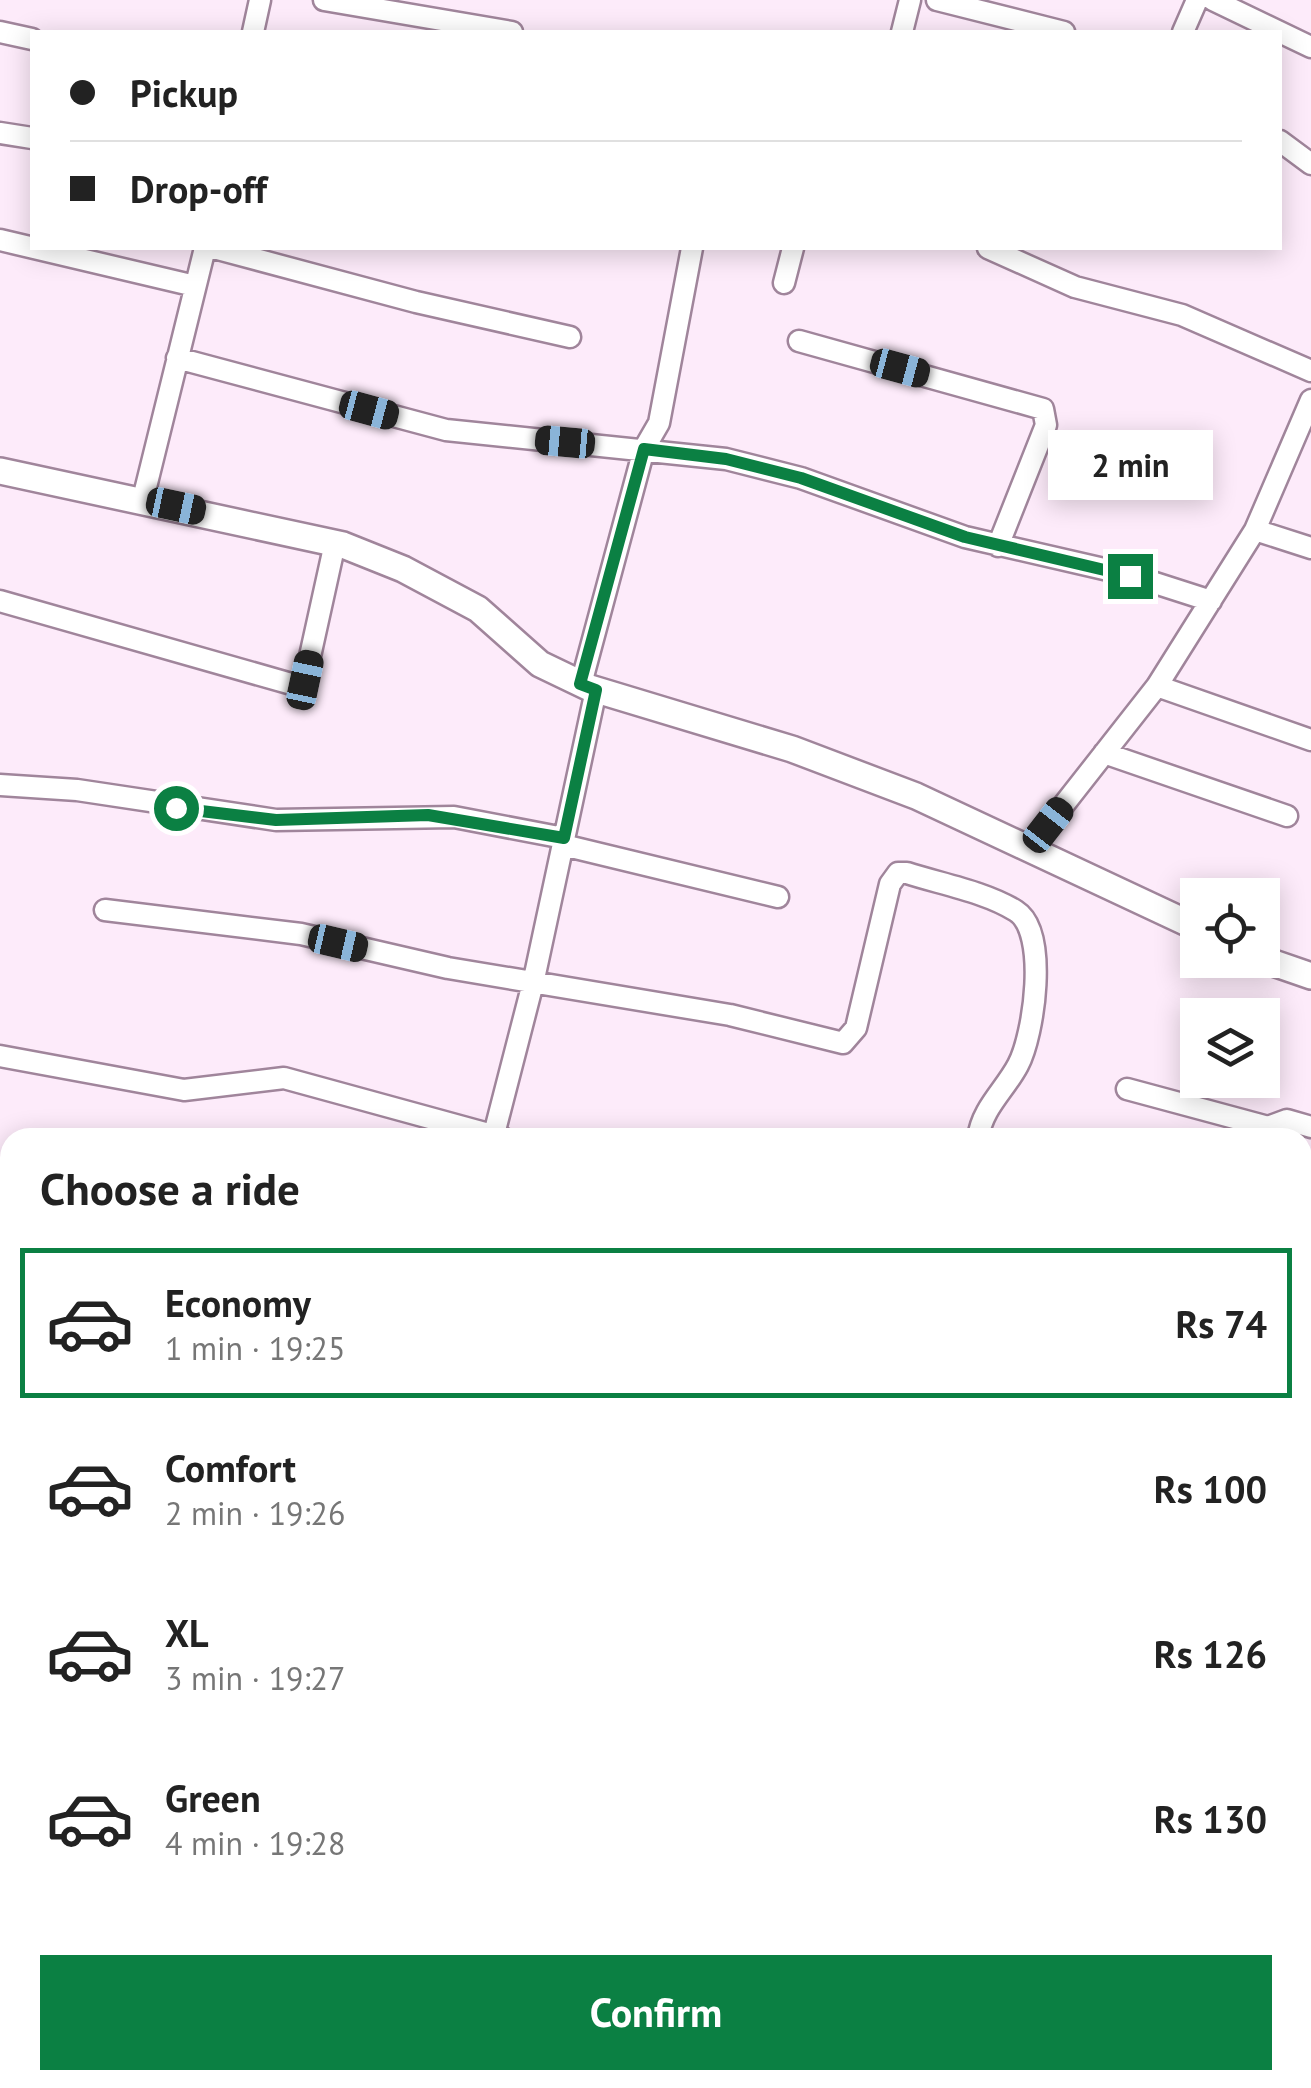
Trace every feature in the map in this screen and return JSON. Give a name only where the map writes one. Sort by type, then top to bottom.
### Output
[{"type":"street","points":[[254,30],[260,0]]},
{"type":"street","points":[[324,0],[420,8],[504,30]]},
{"type":"street","points":[[902,30],[910,0]]},
{"type":"street","points":[[937,0],[1056,30]]},
{"type":"street","points":[[1184,30],[1196,0]]},
{"type":"street","points":[[1214,0],[1276,30]]},
{"type":"street","points":[[0,32],[30,39]]},
{"type":"street","points":[[1282,33],[1311,47]]},
{"type":"street","points":[[0,133],[30,138]]},
{"type":"street","points":[[1282,142],[1311,164]]},
{"type":"street","points":[[0,240],[30,247]]},
{"type":"street","points":[[43,250],[196,286]]},
{"type":"street","points":[[143,499],[205,250]]},
{"type":"street","points":[[221,250],[416,302],[570,337]]},
{"type":"street","points":[[499,1128],[563,842],[588,687],[644,449],[659,423],[692,250]]},
{"type":"street","points":[[784,282],[793,250]]},
{"type":"street","points":[[992,250],[1042,274],[1182,315],[1311,371]]},
{"type":"street","points":[[799,340],[1043,409],[1046,425],[998,546]]},
{"type":"street","points":[[178,358],[446,430],[726,459],[801,478],[998,546],[1130,576],[1211,600]]},
{"type":"street","points":[[1029,849],[1157,686],[1255,530],[1311,400]]},
{"type":"street","points":[[0,471],[335,543],[403,569],[478,609],[540,664],[588,687],[792,749],[916,796],[1180,920]]},
{"type":"street","points":[[1255,530],[1311,548]]},
{"type":"street","points":[[0,600],[294,686],[305,680],[335,543]]},
{"type":"street","points":[[1157,686],[1311,740]]},
{"type":"street","points":[[1104,753],[1287,816]]},
{"type":"street","points":[[0,785],[77,790],[276,820],[428,815],[563,842],[778,897]]},
{"type":"street","points":[[105,910],[301,934],[448,968],[534,979],[730,1015],[844,1043],[856,1028],[890,884],[898,873],[1006,906],[1018,912],[1029,928],[1035,1009],[1021,1060],[985,1112],[981,1128]]},
{"type":"street","points":[[1280,965],[1311,976]]},
{"type":"street","points":[[0,1056],[184,1090],[284,1078],[468,1128]]},
{"type":"street","points":[[1127,1089],[1268,1127],[1286,1120],[1311,1127]]},
{"type":"route","points":[[176,808],[276,820],[428,815],[564,838],[596,690],[580,684],[644,449],[726,459],[801,478],[965,537],[1130,576]]}]
